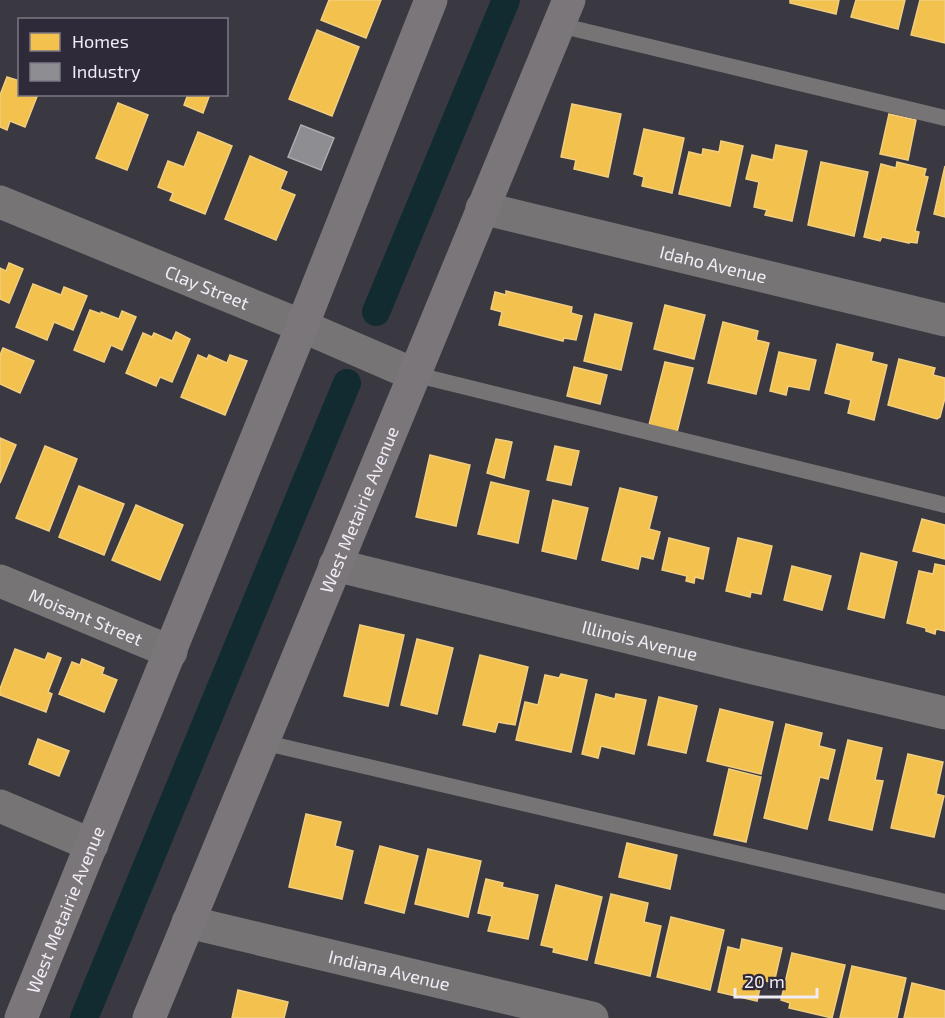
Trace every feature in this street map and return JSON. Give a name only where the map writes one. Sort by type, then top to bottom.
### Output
[{"type":"main road","name":"West Metairie Avenue","points":[[21,1018],[171,652],[431,0]]},
{"type":"main road","name":"West Metairie Avenue","points":[[148,1018],[564,12]]},
{"type":"street","name":"Clay Street","points":[[0,202],[413,374]]},
{"type":"street","name":"Idaho Avenue","points":[[482,208],[945,320]]},
{"type":"street","name":"Illinois Avenue","points":[[335,565],[945,713]]},
{"type":"street","name":"Moisant Street","points":[[0,581],[171,652]]},
{"type":"street","points":[[0,806],[92,845]]},
{"type":"street","name":"Indiana Avenue","points":[[188,922],[592,1018]]},
{"type":"lane","points":[[564,12],[945,118]]},
{"type":"lane","points":[[413,374],[945,505]]},
{"type":"lane","points":[[262,742],[945,902]]},
{"type":"building: Homes","points":[[329,0],[381,0],[366,38],[321,20]]},
{"type":"building: Homes","points":[[790,0],[839,0],[836,14],[790,3]]},
{"type":"building: Homes","points":[[856,0],[905,0],[898,29],[851,17]]},
{"type":"building: Homes","points":[[920,0],[945,0],[945,43],[911,35]]},
{"type":"building: Homes","points":[[317,30],[359,47],[332,116],[289,99]]},
{"type":"building: Homes","points":[[7,77],[18,80],[18,96],[37,96],[25,127],[10,121],[7,130],[0,127],[0,95]]},
{"type":"building: Homes","points":[[187,96],[209,96],[203,113],[184,105]]},
{"type":"building: Homes","points":[[118,103],[148,115],[127,170],[96,158]]},
{"type":"building: Homes","points":[[572,104],[621,114],[608,177],[574,169],[576,160],[561,157]]},
{"type":"building: Homes","points":[[889,114],[916,120],[908,160],[880,154]]},
{"type":"building: Homes","points":[[644,129],[684,138],[672,193],[642,186],[644,177],[634,174]]},
{"type":"building: Homes","points":[[198,132],[232,146],[205,214],[170,200],[173,193],[158,187],[168,161],[184,167]]},
{"type":"building: Homes","points":[[721,141],[743,146],[730,206],[679,194],[689,152],[702,155],[703,149],[719,152]]},
{"type":"building: Homes","points":[[776,145],[807,151],[792,221],[765,215],[767,210],[754,207],[759,182],[746,179],[752,155],[773,160]]},
{"type":"building: Homes","points":[[250,156],[287,172],[280,189],[295,195],[276,240],[225,219]]},
{"type":"building: Homes","points":[[821,162],[868,172],[854,236],[808,225]]},
{"type":"building: Homes","points":[[897,162],[926,169],[924,176],[928,177],[915,231],[919,232],[917,243],[882,237],[880,241],[864,237],[881,164],[896,168]]},
{"type":"building: Homes","points":[[945,166],[945,217],[934,214]]},
{"type":"building: Homes","points":[[9,263],[23,269],[9,303],[0,299],[0,268],[6,271]]},
{"type":"building: Homes","points":[[33,284],[61,295],[64,287],[87,296],[73,330],[54,322],[47,340],[16,327]]},
{"type":"building: Homes","points":[[506,291],[572,307],[571,313],[582,316],[576,340],[564,338],[563,341],[499,325],[502,312],[491,309],[495,292],[506,295]]},
{"type":"building: Homes","points":[[665,305],[705,315],[694,359],[654,349]]},
{"type":"building: Homes","points":[[90,310],[119,319],[122,311],[136,317],[122,350],[111,345],[104,362],[74,350]]},
{"type":"building: Homes","points":[[595,314],[632,323],[621,370],[584,361]]},
{"type":"building: Homes","points":[[723,322],[758,331],[756,340],[769,343],[756,394],[708,383]]},
{"type":"building: Homes","points":[[176,332],[190,339],[172,382],[160,377],[156,386],[126,373],[143,333],[152,337],[154,333],[172,341]]},
{"type":"building: Homes","points":[[837,344],[873,353],[871,361],[887,365],[874,420],[848,413],[851,400],[825,393]]},
{"type":"building: Homes","points":[[3,348],[34,361],[20,393],[0,384],[0,355]]},
{"type":"building: Homes","points":[[779,352],[816,360],[809,390],[788,386],[786,395],[770,391]]},
{"type":"building: Homes","points":[[198,355],[207,359],[209,355],[227,363],[230,355],[247,361],[225,415],[181,397]]},
{"type":"building: Homes","points":[[899,359],[935,368],[933,375],[945,378],[945,398],[940,417],[937,419],[888,405]]},
{"type":"building: Homes","points":[[665,362],[693,368],[677,432],[649,425]]},
{"type":"building: Homes","points":[[574,367],[607,375],[600,404],[567,396]]},
{"type":"building: Homes","points":[[0,438],[16,445],[0,483]]},
{"type":"building: Homes","points":[[496,439],[512,442],[504,478],[487,473]]},
{"type":"building: Homes","points":[[45,446],[77,459],[49,531],[16,518]]},
{"type":"building: Homes","points":[[555,446],[579,451],[571,485],[547,480]]},
{"type":"building: Homes","points":[[430,455],[470,465],[456,526],[416,517]]},
{"type":"building: Homes","points":[[491,482],[529,491],[518,543],[478,534]]},
{"type":"building: Homes","points":[[79,486],[124,504],[104,555],[59,537]]},
{"type":"building: Homes","points":[[620,488],[657,497],[649,529],[660,532],[653,559],[641,556],[638,569],[602,560]]},
{"type":"building: Homes","points":[[553,500],[588,508],[576,559],[542,551]]},
{"type":"building: Homes","points":[[136,505],[183,525],[160,580],[112,560]]},
{"type":"building: Homes","points":[[922,519],[945,525],[945,559],[913,551]]},
{"type":"building: Homes","points":[[669,538],[709,548],[703,579],[695,577],[694,583],[686,581],[687,576],[662,570]]},
{"type":"building: Homes","points":[[738,538],[772,546],[761,594],[751,592],[750,597],[726,591]]},
{"type":"building: Homes","points":[[861,553],[897,562],[884,618],[848,609]]},
{"type":"building: Homes","points":[[935,564],[945,566],[945,631],[936,629],[935,634],[926,631],[926,628],[907,623],[919,571],[933,574]]},
{"type":"building: Homes","points":[[792,566],[831,576],[822,610],[784,600]]},
{"type":"building: Homes","points":[[360,625],[404,635],[388,706],[344,696]]},
{"type":"building: Homes","points":[[417,639],[453,648],[437,714],[401,705]]},
{"type":"building: Homes","points":[[15,649],[45,660],[48,653],[61,658],[48,692],[52,694],[46,712],[0,695],[0,689]]},
{"type":"building: Homes","points":[[480,655],[528,667],[515,725],[498,722],[495,732],[463,725]]},
{"type":"building: Homes","points":[[82,659],[104,668],[102,674],[117,680],[104,712],[59,694],[72,662],[80,665]]},
{"type":"building: Homes","points":[[561,674],[587,680],[571,752],[516,740],[525,702],[538,705],[545,675],[559,678]]},
{"type":"building: Homes","points":[[596,694],[615,699],[616,694],[646,700],[634,754],[601,746],[598,758],[582,754]]},
{"type":"building: Homes","points":[[659,697],[697,706],[686,753],[648,745]]},
{"type":"building: Homes","points":[[720,709],[773,722],[761,774],[707,761]]},
{"type":"building: Homes","points":[[786,724],[822,733],[819,746],[835,750],[828,779],[820,777],[807,829],[764,818]]},
{"type":"building: Homes","points":[[38,739],[69,751],[59,776],[29,764]]},
{"type":"building: Homes","points":[[848,740],[882,748],[875,780],[883,781],[872,830],[829,820]]},
{"type":"building: Homes","points":[[908,754],[943,762],[936,794],[944,796],[934,837],[891,828]]},
{"type":"building: Homes","points":[[729,769],[761,777],[746,842],[714,835]]},
{"type":"building: Homes","points":[[306,814],[341,822],[335,846],[353,851],[342,899],[289,887]]},
{"type":"building: Homes","points":[[627,843],[677,855],[670,889],[619,877]]},
{"type":"building: Homes","points":[[380,846],[418,856],[404,913],[365,903]]},
{"type":"building: Homes","points":[[428,849],[481,861],[468,917],[415,904]]},
{"type":"building: Homes","points":[[486,879],[503,883],[502,887],[538,895],[528,939],[488,931],[492,916],[478,913]]},
{"type":"building: Homes","points":[[556,885],[602,897],[587,960],[553,952],[554,948],[541,945]]},
{"type":"building: Homes","points":[[611,894],[648,903],[644,922],[661,926],[650,976],[595,963]]},
{"type":"building: Homes","points":[[671,917],[724,930],[710,990],[657,977]]},
{"type":"building: Homes","points":[[742,939],[782,948],[774,983],[762,980],[757,1001],[718,992],[728,947],[740,950]]},
{"type":"building: Homes","points":[[792,953],[845,965],[832,1018],[789,1008],[790,1003],[781,1000]]},
{"type":"building: Homes","points":[[852,966],[906,978],[897,1018],[840,1018]]},
{"type":"building: Homes","points":[[912,983],[945,991],[945,1018],[904,1018]]},
{"type":"building: Homes","points":[[238,990],[288,1002],[284,1018],[232,1018]]},
{"type":"building: Industry","points":[[301,125],[334,138],[321,170],[288,157]]},
{"type":"waterway","points":[[376,312],[506,0]]},
{"type":"waterway","points":[[84,1018],[347,383]]}]
